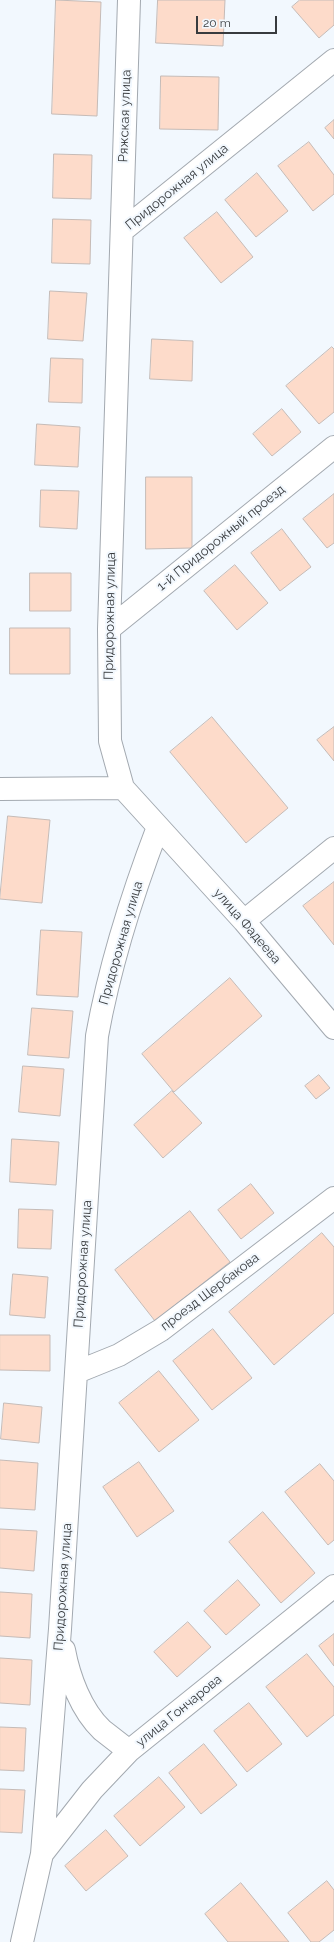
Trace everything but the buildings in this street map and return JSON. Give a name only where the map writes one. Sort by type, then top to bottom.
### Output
[{"type":"street","name":"Ряжская улица","points":[[122,231],[129,0]]},
{"type":"street","name":"Придорожная улица","points":[[22,1942],[42,1854],[60,1629],[97,1036],[105,991],[135,888],[158,827],[124,788],[110,741],[109,629],[122,231],[334,60]]},
{"type":"street","name":"1-й Придорожный проезд","points":[[109,629],[334,447]]},
{"type":"street","points":[[0,789],[124,788]]},
{"type":"street","name":"улица Фадеева","points":[[158,827],[244,921],[334,1028]]},
{"type":"street","points":[[244,921],[334,848]]},
{"type":"street","name":"проезд Щербакова","points":[[77,1372],[119,1355],[161,1330],[334,1198]]},
{"type":"street","name":"улица Гончарова","points":[[42,1854],[92,1790],[129,1751],[334,1586]]},
{"type":"street","points":[[60,1629],[67,1667],[84,1705],[101,1729],[129,1751]]}]
